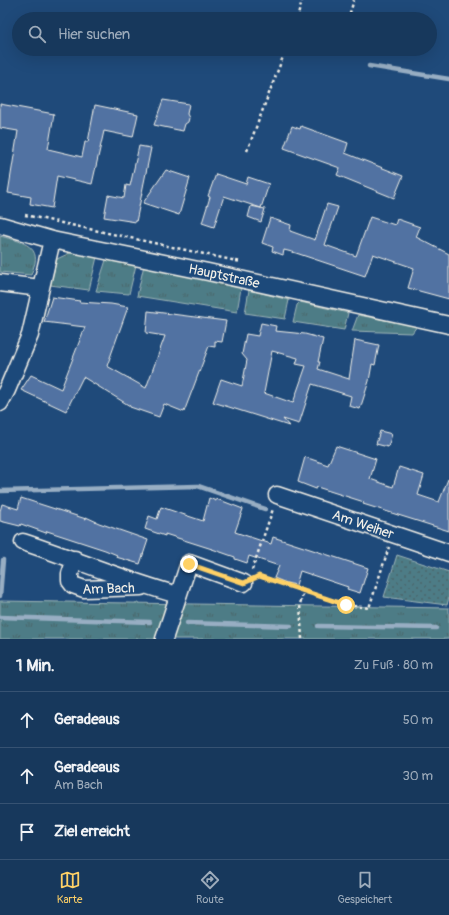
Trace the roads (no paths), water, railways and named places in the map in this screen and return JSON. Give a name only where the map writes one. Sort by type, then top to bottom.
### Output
[{"type":"street","name":"Hauptstraße","points":[[0,225],[52,240],[208,272],[449,325]]},
{"type":"street","points":[[0,403],[30,335],[52,240]]},
{"type":"street","points":[[0,283],[40,288]]},
{"type":"street","name":"Am Weiher","points":[[277,495],[449,553]]},
{"type":"street","name":"Am Bach","points":[[23,542],[178,596]]},
{"type":"street","name":"Am Bach","points":[[75,559],[70,574],[70,581],[73,585],[84,589],[149,587]]},
{"type":"street","points":[[164,639],[189,564],[244,583]]},
{"type":"waterway","points":[[369,66],[449,79]]},
{"type":"waterway","points":[[0,491],[198,486],[265,509]]},
{"type":"waterway","points":[[0,596],[3,560]]},
{"type":"waterway","points":[[0,617],[150,622]]},
{"type":"waterway","points":[[187,623],[291,626]]},
{"type":"waterway","points":[[318,626],[436,628]]}]
